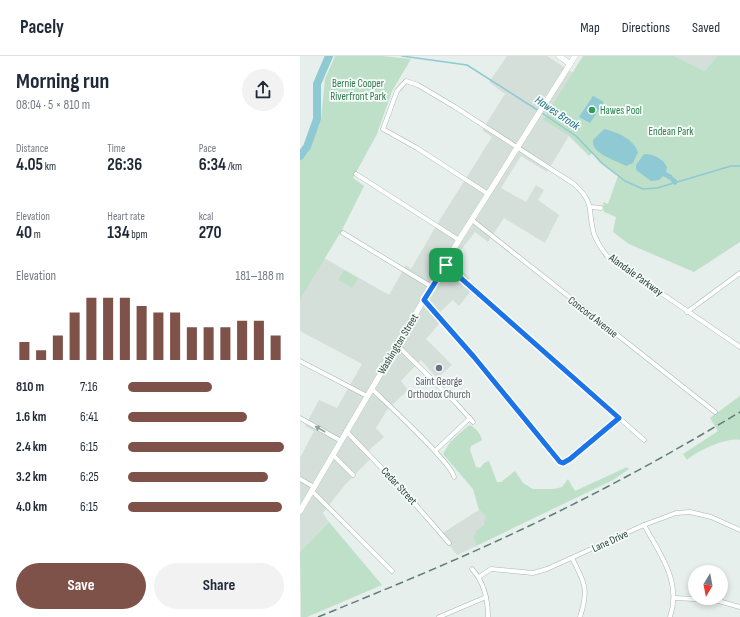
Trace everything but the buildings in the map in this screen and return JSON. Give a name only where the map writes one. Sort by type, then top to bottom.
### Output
[{"type":"main road","points":[[559,56],[570,64]]},
{"type":"main road","name":"Washington Street","points":[[300,511],[346,431],[446,265],[459,240],[575,56]]},
{"type":"street","name":"Alandale Parkway","points":[[488,194],[417,148],[383,129],[397,91],[406,81],[410,81],[518,146],[574,184],[586,195],[591,207],[594,234],[597,242],[607,256],[740,347]]},
{"type":"street","points":[[356,174],[459,240]]},
{"type":"street","points":[[591,207],[601,208]]},
{"type":"street","name":"Concord Avenue","points":[[472,220],[715,412]]},
{"type":"street","points":[[343,233],[432,287]]},
{"type":"street","points":[[446,265],[644,440]]},
{"type":"street","points":[[687,312],[740,273]]},
{"type":"street","points":[[424,300],[474,357],[558,460],[563,463],[570,459],[619,418]]},
{"type":"street","points":[[398,346],[471,420],[435,451]]},
{"type":"street","points":[[300,361],[367,396]]},
{"type":"street","points":[[372,388],[435,451],[452,470],[454,477]]},
{"type":"street","points":[[300,418],[341,441]]},
{"type":"street","name":"Cedar Street","points":[[346,431],[401,488],[450,543]]},
{"type":"street","points":[[333,454],[353,475]]},
{"type":"street","points":[[300,479],[313,489],[392,571]]},
{"type":"street","name":"Lane Drive","points":[[479,576],[491,569],[533,573],[547,569],[644,525],[676,513],[690,512],[722,520],[740,530]]},
{"type":"street","points":[[644,525],[669,572],[674,588],[674,598],[670,617]]},
{"type":"street","points":[[572,558],[580,573],[585,590],[586,599],[580,617]]},
{"type":"street","points":[[472,569],[479,576],[486,597],[488,617]]},
{"type":"street","points":[[439,617],[486,597]]},
{"type":"street","points":[[674,598],[715,600],[740,607]]},
{"type":"shaded area","points":[[507,56],[547,56],[573,73],[543,120],[569,136],[547,172],[521,156],[501,188],[526,202],[536,185],[544,190],[538,200],[559,215],[545,243],[504,218],[488,242],[475,232],[461,250],[454,264],[470,278],[464,285],[471,291],[459,306],[453,300],[440,312],[445,317],[426,339],[452,365],[437,378],[421,360],[401,381],[408,390],[387,410],[376,428],[384,437],[368,451],[373,456],[344,486],[323,513],[329,522],[300,552],[300,458],[314,431],[305,426],[319,400],[337,408],[362,364],[300,331],[300,298],[324,258],[389,295],[406,265],[411,269],[439,221],[492,137],[482,130],[505,94],[489,82]]},
{"type":"shaded area","points":[[674,56],[717,56],[705,71]]},
{"type":"shaded area","points":[[479,510],[486,516],[486,519],[484,525],[477,530],[476,544],[474,547],[457,555],[441,534]]},
{"type":"green space","name":"Bernie Cooper Riverfront Park","points":[[335,56],[382,56],[411,59],[392,91],[377,134],[353,178],[364,186],[342,230],[300,299],[300,161],[308,153],[321,120],[325,79]]},
{"type":"green space","name":"Endean Park","points":[[583,56],[674,56],[705,71],[717,56],[740,56],[740,242],[694,272],[629,244],[613,232],[616,217],[604,212],[603,202],[608,204],[618,176],[600,163],[592,153],[589,156],[569,136],[543,120]]},
{"type":"green space","points":[[344,270],[358,278],[352,288],[338,280]]},
{"type":"green space","points":[[740,396],[740,440],[728,441],[712,446],[687,460],[683,454],[718,431],[710,418]]},
{"type":"green space","points":[[469,425],[477,431],[482,440],[471,446],[470,450],[476,467],[480,468],[484,463],[489,461],[497,482],[501,482],[515,471],[523,483],[533,489],[554,489],[562,487],[568,479],[575,491],[627,467],[629,469],[613,480],[474,547],[476,544],[474,537],[477,530],[484,525],[486,516],[479,510],[473,489],[443,454],[450,442]]},
{"type":"green space","points":[[329,522],[382,585],[307,617],[301,617],[300,552]]},
{"type":"water","name":"Hawes Pool","points":[[593,96],[604,102],[590,123],[579,117]]},
{"type":"water","points":[[604,129],[624,136],[636,147],[638,152],[633,163],[626,166],[605,156],[596,149],[593,145],[593,140]]},
{"type":"water","points":[[644,154],[657,157],[663,161],[667,167],[666,173],[659,180],[651,181],[636,170],[636,165]]},
{"type":"waterway","points":[[300,156],[307,147],[317,119],[317,84],[329,56]]},
{"type":"waterway","name":"Hawes Brook","points":[[402,56],[467,65],[539,111]]},
{"type":"waterway","name":"Hawes Brook","points":[[542,113],[576,136],[603,164],[625,181],[643,189],[657,188],[731,166],[740,166]]},
{"type":"waterway","points":[[659,171],[670,177]]},
{"type":"railway","points":[[318,617],[451,562],[529,526],[636,471],[740,412]]},
{"type":"place","name":"Hawes Pool","points":[[592,110]]},
{"type":"place","name":"Saint George Orthodox Church","points":[[439,368]]},
{"type":"route","points":[[446,265],[619,418],[570,459],[563,463],[553,456],[474,357],[424,300],[446,265]]}]
